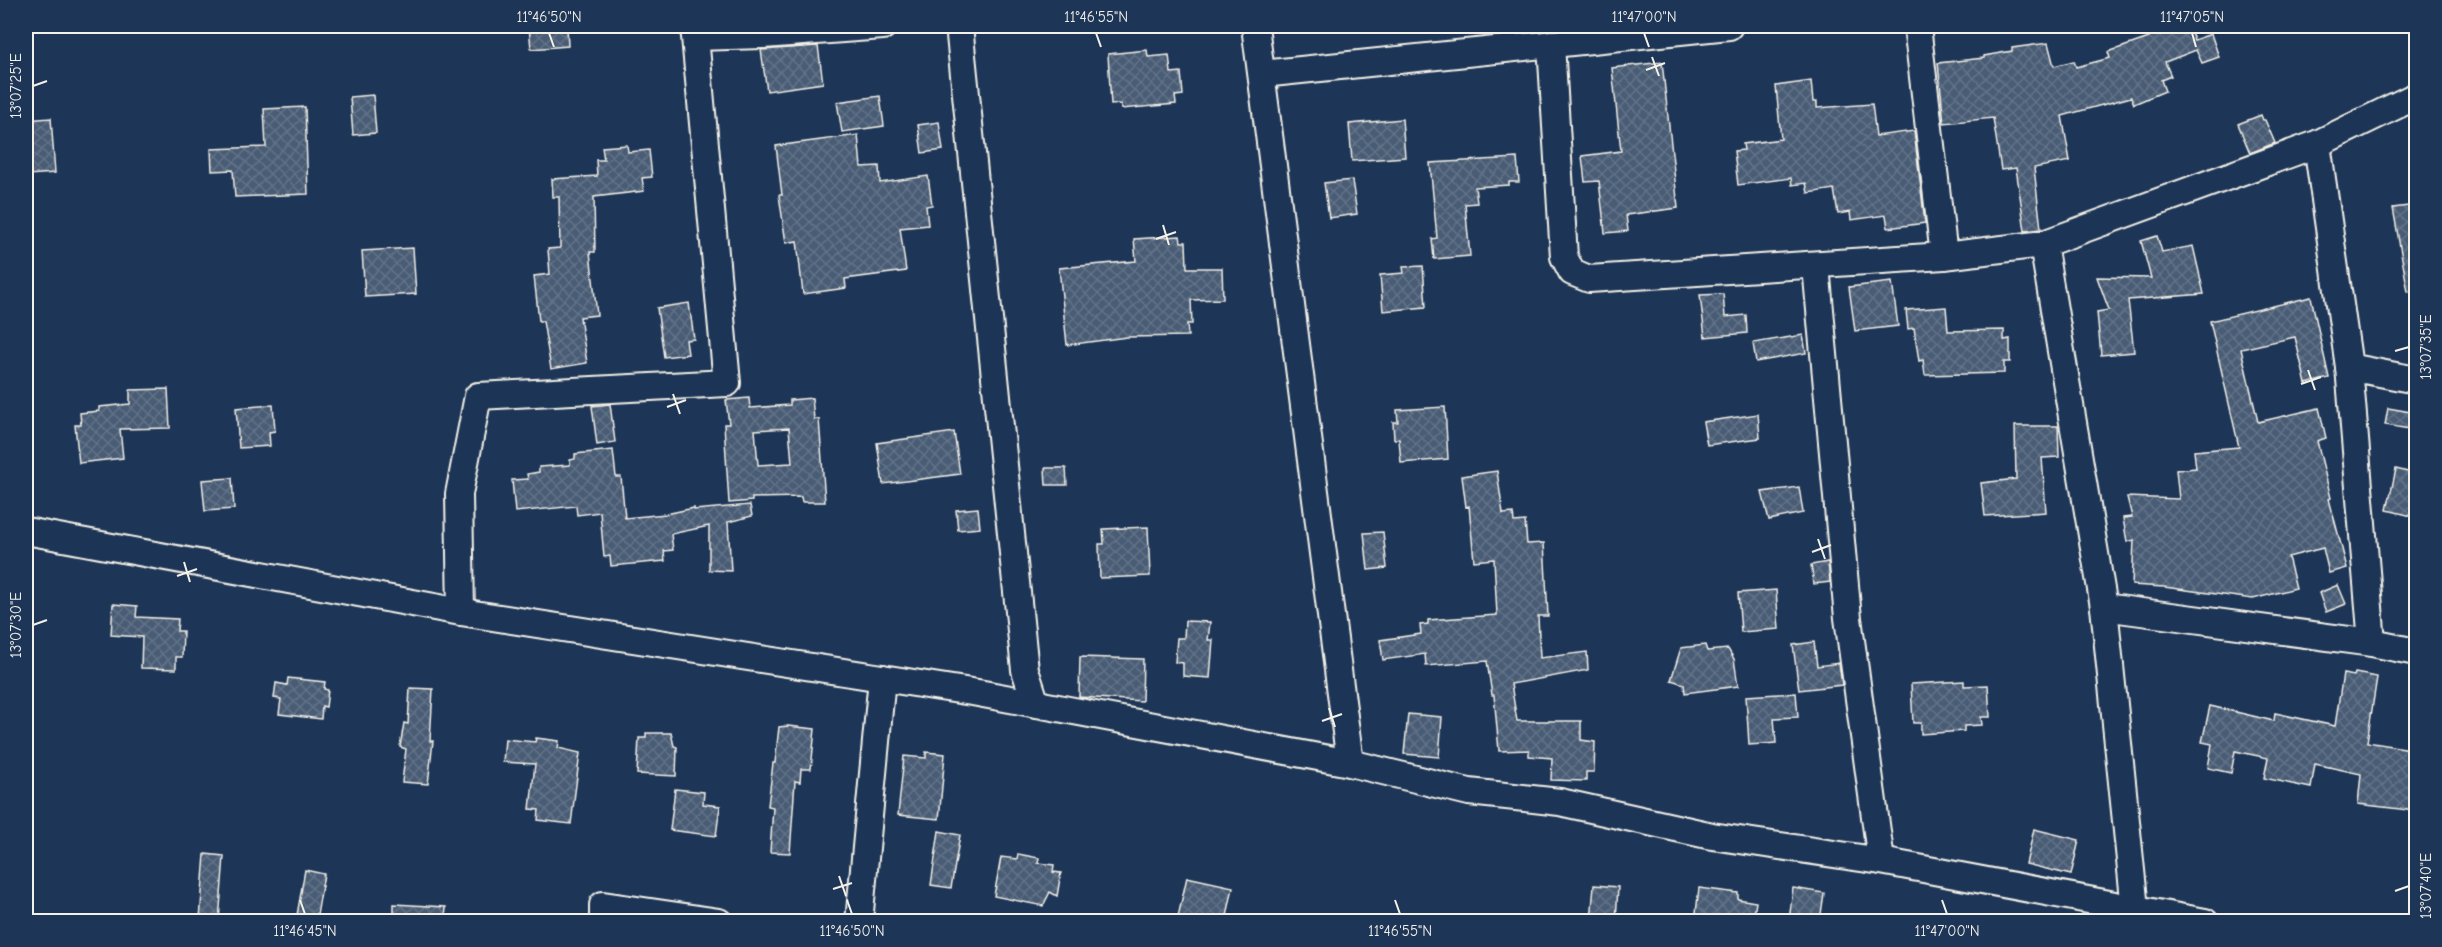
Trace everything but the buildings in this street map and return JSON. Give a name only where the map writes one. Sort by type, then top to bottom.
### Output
[{"type":"street","points":[[460,612],[459,494],[478,396],[727,383],[695,31],[763,35],[883,26]]},
{"type":"street","points":[[959,26],[1025,670],[1036,704]]},
{"type":"street","points":[[1255,26],[1350,763]]},
{"type":"street","points":[[1262,74],[1729,26]]},
{"type":"street","points":[[1917,26],[1944,256]]},
{"type":"street","points":[[1551,44],[1564,257],[1572,272],[1589,279],[1816,266],[1944,256],[2043,244],[2317,144],[2416,96]]},
{"type":"street","points":[[2317,144],[2349,367],[2372,643]]},
{"type":"street","points":[[2043,244],[2104,607],[2132,915]]},
{"type":"street","points":[[1816,266],[1848,618],[1881,861]]},
{"type":"street","points":[[2349,367],[2416,380]]},
{"type":"street","points":[[26,531],[460,612],[1036,704],[1350,763],[1469,792],[1560,802],[1712,836],[1881,861],[2132,915],[2205,921]]},
{"type":"street","points":[[2104,607],[2372,643],[2416,652]]},
{"type":"street","points":[[859,921],[882,678]]},
{"type":"street","points":[[603,921],[603,905],[719,921]]}]
